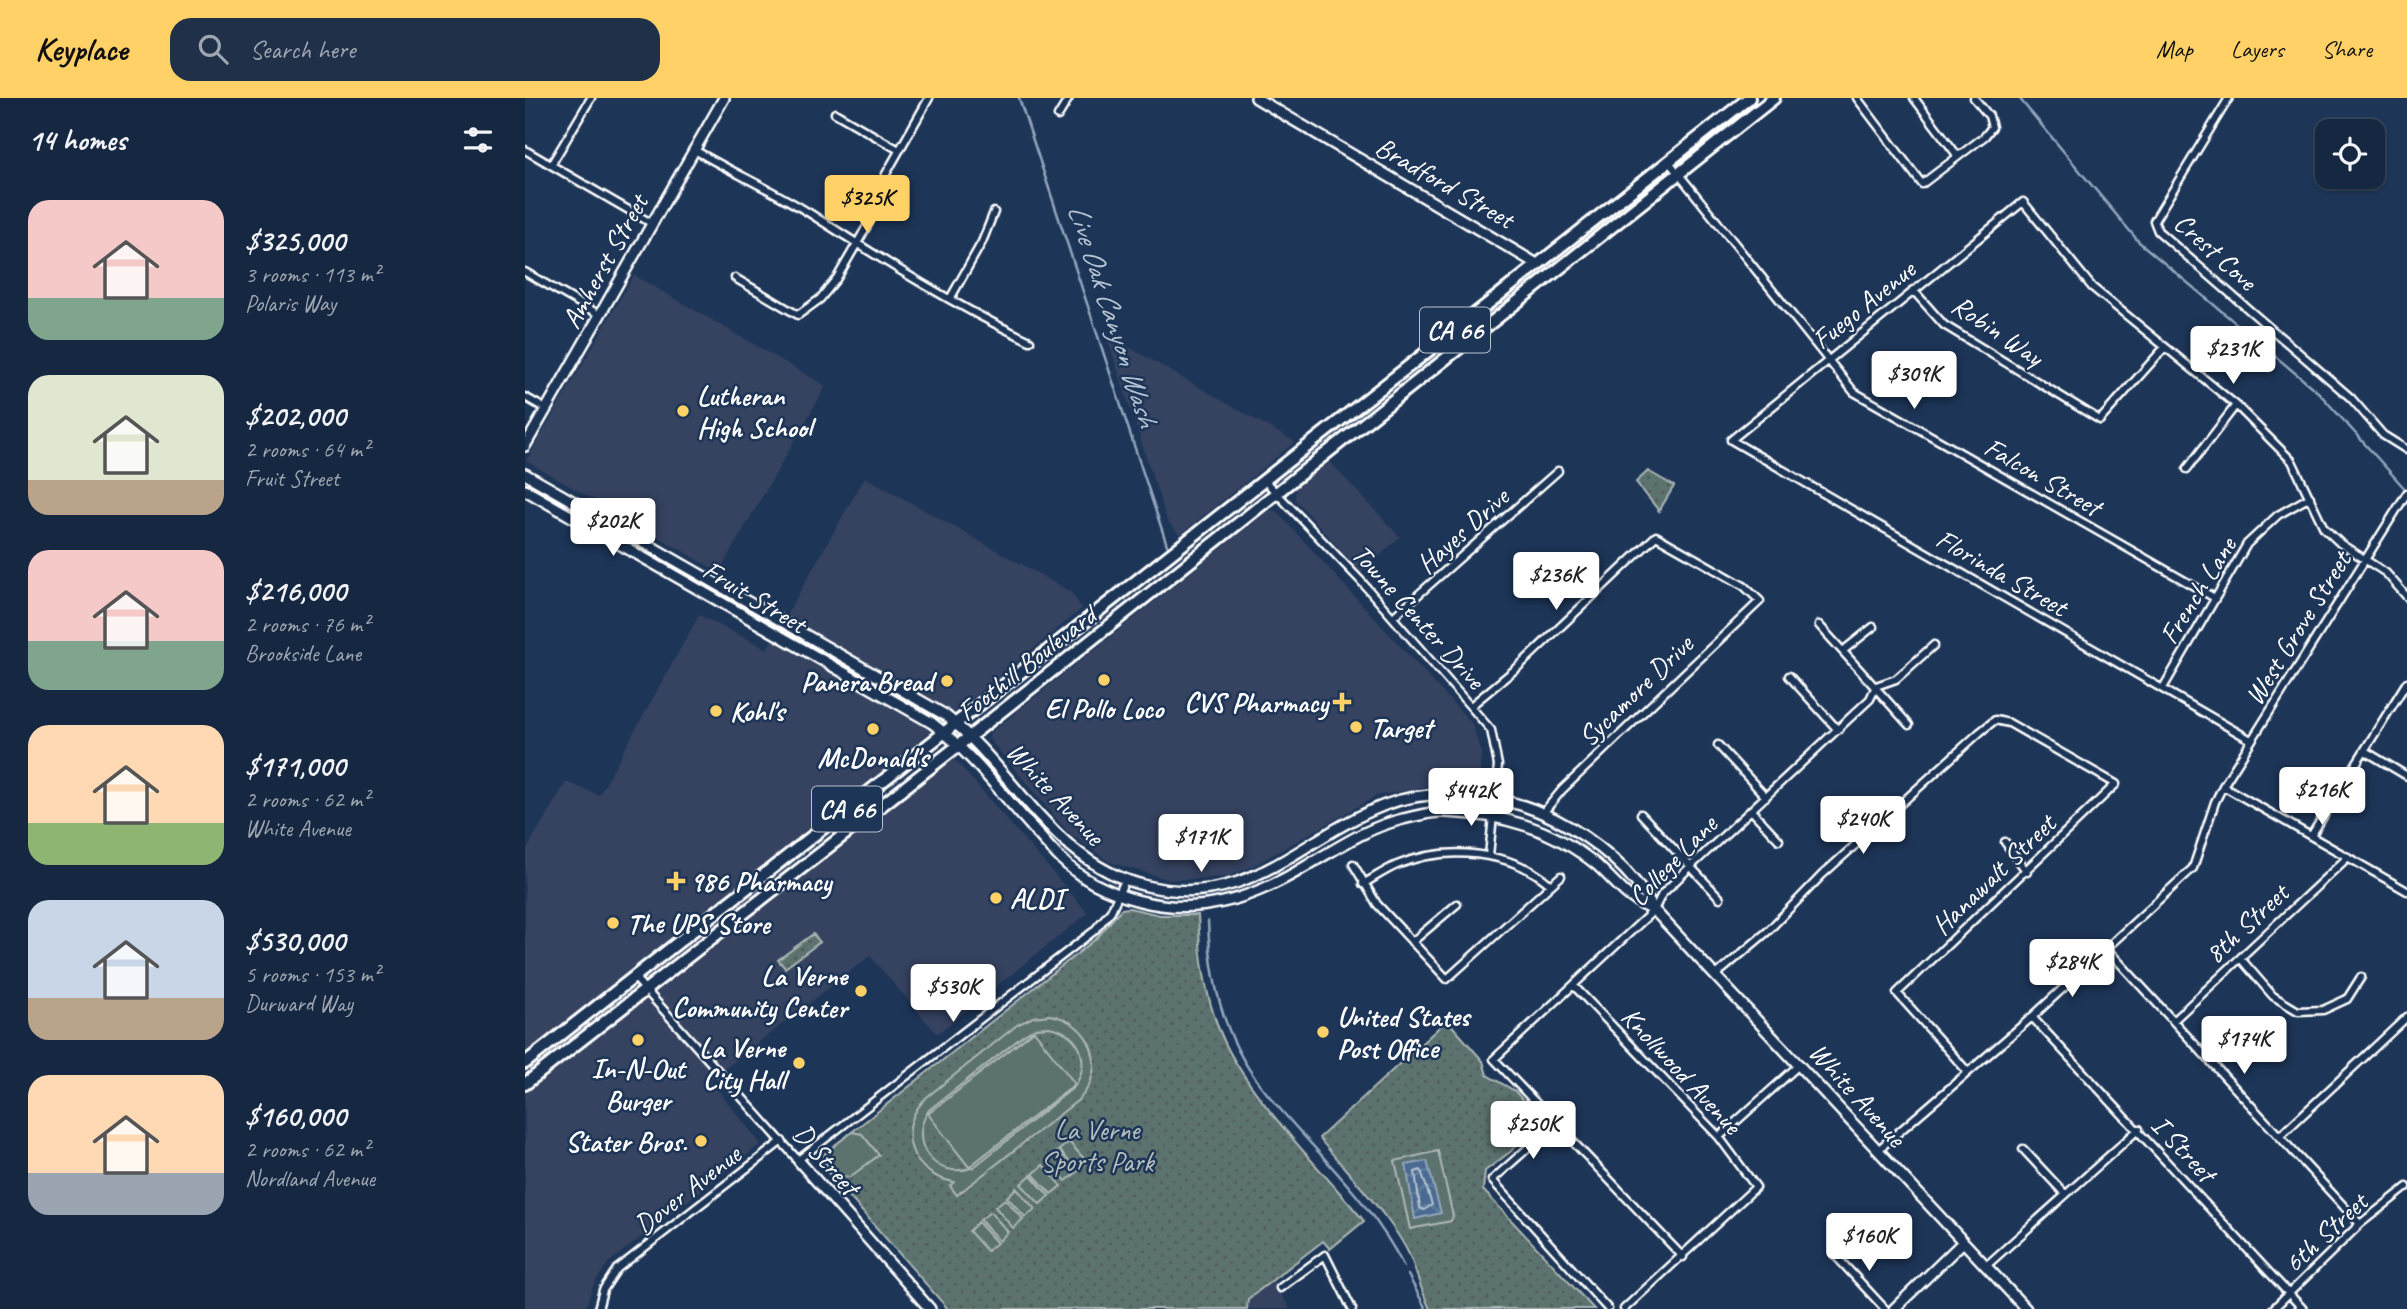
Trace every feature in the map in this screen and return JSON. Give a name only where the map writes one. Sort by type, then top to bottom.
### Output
[{"type":"main road","name":"Amherst Street","points":[[525,446],[724,98]]},
{"type":"main road","name":"Bradford Street","points":[[1256,98],[1537,264]]},
{"type":"main road","name":"CA 66","points":[[1537,264],[1749,98]]},
{"type":"main road","name":"CA 66","points":[[1678,173],[1774,98]]},
{"type":"main road","name":"Foothill Boulevard","points":[[525,1084],[971,736],[1678,173]]},
{"type":"main road","name":"Foothill Boulevard","points":[[525,1063],[1537,264]]},
{"type":"main road","name":"Fruit Street","points":[[525,474],[793,625],[957,723]]},
{"type":"main road","name":"Fruit Street","points":[[525,490],[945,733],[959,745]]},
{"type":"main road","name":"White Avenue","points":[[957,723],[1065,844],[1088,862],[1125,880],[1173,890],[1231,886],[1262,874],[1386,804],[1420,797],[1466,795],[1493,799],[1543,813],[1573,828],[1604,850],[1644,890],[1654,910],[2026,1309]]},
{"type":"main road","name":"White Avenue","points":[[959,745],[1052,852],[1079,875],[1118,895],[1157,904],[1197,907],[1230,902],[1269,888],[1362,833],[1391,822],[1441,811],[1492,815],[1537,828],[1567,843],[1598,867],[1632,901],[1654,910]]},
{"type":"main road","name":"D Street","points":[[798,1160],[930,1309]]},
{"type":"main road","points":[[1894,1309],[1963,1242]]},
{"type":"street","points":[[551,165],[591,98]]},
{"type":"street","points":[[734,278],[798,315],[820,299],[857,245],[899,150],[929,98]]},
{"type":"street","points":[[1058,116],[1069,98]]},
{"type":"street","points":[[1857,98],[1922,184],[1992,127],[1989,116],[1974,98]]},
{"type":"street","points":[[1914,98],[1957,155]]},
{"type":"street","name":"Crest Cove","points":[[2229,98],[2154,221],[2158,231],[2351,397],[2383,435],[2407,450]]},
{"type":"street","points":[[835,113],[899,150]]},
{"type":"street","points":[[693,149],[814,216],[857,245],[950,299],[1030,341]]},
{"type":"street","points":[[525,150],[651,223]]},
{"type":"street","name":"Falcon Street","points":[[1669,162],[1854,392],[2213,597]]},
{"type":"street","name":"Fuego Avenue","points":[[1731,440],[2023,202],[2092,287],[2165,348]]},
{"type":"street","points":[[950,299],[982,242],[994,212]]},
{"type":"street","points":[[525,272],[600,316]]},
{"type":"street","name":"Robin Way","points":[[1913,290],[1944,325],[2100,420],[2165,348]]},
{"type":"street","points":[[2165,348],[2236,405],[2292,461],[2324,528],[2386,573],[2407,597]]},
{"type":"street","points":[[525,397],[546,409]]},
{"type":"street","points":[[2187,469],[2236,405]]},
{"type":"street","name":"Florinda Street","points":[[1731,440],[2251,740]]},
{"type":"street","name":"Hayes Drive","points":[[1393,617],[1558,471]]},
{"type":"street","name":"Towne Center Drive","points":[[1265,481],[1338,556],[1472,705],[1491,730],[1498,765],[1489,856]]},
{"type":"street","name":"French Lane","points":[[2163,688],[2213,597],[2247,544],[2278,515],[2310,496]]},
{"type":"street","name":"West Grove Street","points":[[1878,1150],[2032,1017],[2193,868],[2215,802],[2224,786],[2405,496]]},
{"type":"street","name":"Sycamore Drive","points":[[1472,705],[1518,667],[1656,536],[1744,586],[1760,601],[1562,790],[1543,813]]},
{"type":"street","points":[[1819,625],[1909,725]]},
{"type":"street","points":[[1844,650],[1873,627]]},
{"type":"street","points":[[1876,686],[1895,679],[1934,645]]},
{"type":"street","points":[[1790,676],[1838,730]]},
{"type":"street","points":[[2311,836],[2407,682]]},
{"type":"street","name":"College Lane","points":[[1557,1122],[1494,1059],[1654,910],[1662,894],[1870,699],[1876,686]]},
{"type":"street","name":"Hanawalt Street","points":[[1716,975],[1768,931],[1822,875],[1980,732],[1995,720],[2009,723],[2116,784],[1898,993],[1967,1071]]},
{"type":"street","points":[[1718,745],[1766,797]]},
{"type":"street","points":[[2365,751],[2407,776]]},
{"type":"street","points":[[2224,786],[2407,891]]},
{"type":"street","points":[[1751,810],[1779,839]]},
{"type":"street","points":[[1641,814],[1720,898]]},
{"type":"street","points":[[2005,842],[2027,872]]},
{"type":"street","points":[[1363,884],[1397,865],[1432,855],[1489,856],[1524,867],[1551,885]]},
{"type":"street","name":"8th Street","points":[[2174,1020],[2348,857]]},
{"type":"street","points":[[1353,864],[1363,884],[1447,979],[1561,876]]},
{"type":"street","points":[[798,1160],[1094,931],[1111,911],[1125,880]]},
{"type":"street","points":[[1412,942],[1457,904]]},
{"type":"street","points":[[2106,948],[2360,1224]]},
{"type":"street","points":[[2241,959],[2273,996],[2298,1011],[2323,1010],[2347,999],[2361,977]]},
{"type":"street","name":"D Street","points":[[633,977],[798,1160]]},
{"type":"street","name":"Knollwood Avenue","points":[[1574,986],[1719,1137],[1756,1187],[1683,1257]]},
{"type":"street","name":"I Street","points":[[2032,1017],[2139,1129],[2303,1309]]},
{"type":"street","points":[[2280,1136],[2407,1017]]},
{"type":"street","points":[[1719,1137],[1800,1064]]},
{"type":"street","points":[[1608,1309],[1492,1180],[1557,1122],[1683,1257],[1624,1309]]},
{"type":"street","points":[[1986,1266],[2139,1129]]},
{"type":"street","name":"Dover Avenue","points":[[598,1309],[603,1290],[617,1269],[782,1141]]},
{"type":"street","points":[[2023,1149],[2065,1194]]},
{"type":"street","name":"6th Street","points":[[2273,1309],[2360,1224],[2407,1187]]},
{"type":"street","points":[[1834,1254],[1885,1309]]},
{"type":"street","points":[[1280,1288],[1325,1255],[1352,1309]]},
{"type":"shaded area","name":"Lutheran High School","points":[[634,275],[826,386],[719,572],[526,461]]},
{"type":"shaded area","points":[[1106,334],[1295,442],[1180,535],[1167,521]]},
{"type":"shaded area","points":[[1330,462],[1400,537],[1361,573],[1295,499],[1296,487]]},
{"type":"shaded area","points":[[865,477],[1071,592],[1082,609],[782,852],[802,876],[950,760],[957,762],[1088,913],[937,1034],[870,956],[710,1080],[761,1144],[608,1263],[593,1286],[585,1309],[525,1309],[525,852],[566,782],[599,795],[699,615],[767,649]]},
{"type":"shaded area","points":[[1269,510],[1276,511],[1472,724],[1481,752],[1480,779],[1475,783],[1435,785],[1376,796],[1255,865],[1227,877],[1170,880],[1109,862],[1067,831],[989,739],[990,733]]},
{"type":"shaded area","points":[[1271,1278],[1290,1309],[1247,1309],[1248,1299]]},
{"type":"green space","points":[[1648,471],[1674,486],[1659,511],[1636,482]]},
{"type":"green space","name":"La Verne Sports Park","points":[[1129,908],[1160,915],[1198,915],[1205,981],[1213,1014],[1226,1045],[1238,1067],[1271,1112],[1364,1221],[1330,1249],[1323,1241],[1248,1299],[1247,1309],[948,1309],[824,1168],[824,1154],[1097,938],[1121,909]]},
{"type":"green space","points":[[813,934],[820,942],[785,968],[778,960]]},
{"type":"green space","points":[[1050,1015],[1065,1019],[1086,1037],[1094,1062],[1087,1089],[1077,1101],[957,1195],[950,1186],[954,1182],[939,1178],[917,1160],[909,1136],[911,1122],[927,1097],[1017,1025],[1033,1017]],"holes":[[[1036,1028],[1060,1030],[1069,1035],[1080,1049],[1082,1068],[1074,1087],[974,1167],[960,1170],[937,1164],[923,1146],[921,1135],[929,1110],[1024,1035]]]},
{"type":"green space","points":[[1447,1020],[1483,1061],[1487,1075],[1515,1091],[1541,1121],[1510,1152],[1485,1171],[1483,1190],[1594,1309],[1430,1309],[1406,1248],[1396,1232],[1319,1138]]},
{"type":"green space","points":[[1034,1031],[1075,1084],[969,1167],[928,1114]]},
{"type":"green space","points":[[852,1132],[862,1134],[879,1155],[850,1177],[833,1175],[824,1160],[830,1149]]},
{"type":"green space","points":[[1069,1142],[1087,1162],[1078,1171],[1059,1150]]},
{"type":"green space","points":[[1438,1151],[1453,1216],[1451,1221],[1410,1229],[1395,1161]]},
{"type":"green space","points":[[1057,1152],[1076,1173],[1066,1181],[1048,1161]]},
{"type":"green space","points":[[1043,1165],[1061,1186],[1051,1194],[1033,1174]]},
{"type":"green space","points":[[1031,1175],[1049,1196],[1040,1204],[1021,1184]]},
{"type":"green space","points":[[1016,1188],[1035,1209],[1025,1217],[1007,1197]]},
{"type":"green space","points":[[1005,1199],[1023,1219],[1013,1228],[995,1207]]},
{"type":"green space","points":[[990,1212],[1008,1232],[999,1241],[980,1220]]},
{"type":"green space","points":[[978,1222],[997,1243],[987,1251],[969,1231]]},
{"type":"water","points":[[1427,1161],[1441,1213],[1415,1219],[1406,1165]]},
{"type":"waterway","name":"Live Oak Canyon Wash","points":[[1019,98],[1167,545]]},
{"type":"waterway","points":[[2019,98],[2139,242],[2319,393],[2407,491]]},
{"type":"waterway","points":[[1208,921],[1216,986],[1221,1008],[1237,1049],[1261,1086],[1374,1218],[1404,1267]]},
{"type":"waterway","points":[[1408,1275],[1426,1309]]},
{"type":"place","name":"Lutheran High School","points":[[683,411]]},
{"type":"place","name":"El Pollo Loco","points":[[1104,680]]},
{"type":"place","name":"Panera Bread","points":[[947,681]]},
{"type":"place","name":"CVS Pharmacy","points":[[1342,702]]},
{"type":"place","name":"Kohl's","points":[[716,711]]},
{"type":"place","name":"Target","points":[[1356,727]]},
{"type":"place","name":"McDonald's","points":[[873,729]]},
{"type":"place","name":"986 Pharmacy","points":[[676,881]]},
{"type":"place","name":"ALDI","points":[[996,898]]},
{"type":"place","name":"The UPS Store","points":[[613,923]]},
{"type":"place","name":"La Verne Community Center","points":[[861,991]]},
{"type":"place","name":"United States Post Office","points":[[1323,1032]]},
{"type":"place","name":"In-N-Out Burger","points":[[638,1040]]},
{"type":"place","name":"La Verne City Hall","points":[[799,1063]]},
{"type":"place","name":"Stater Bros.","points":[[701,1141]]}]
